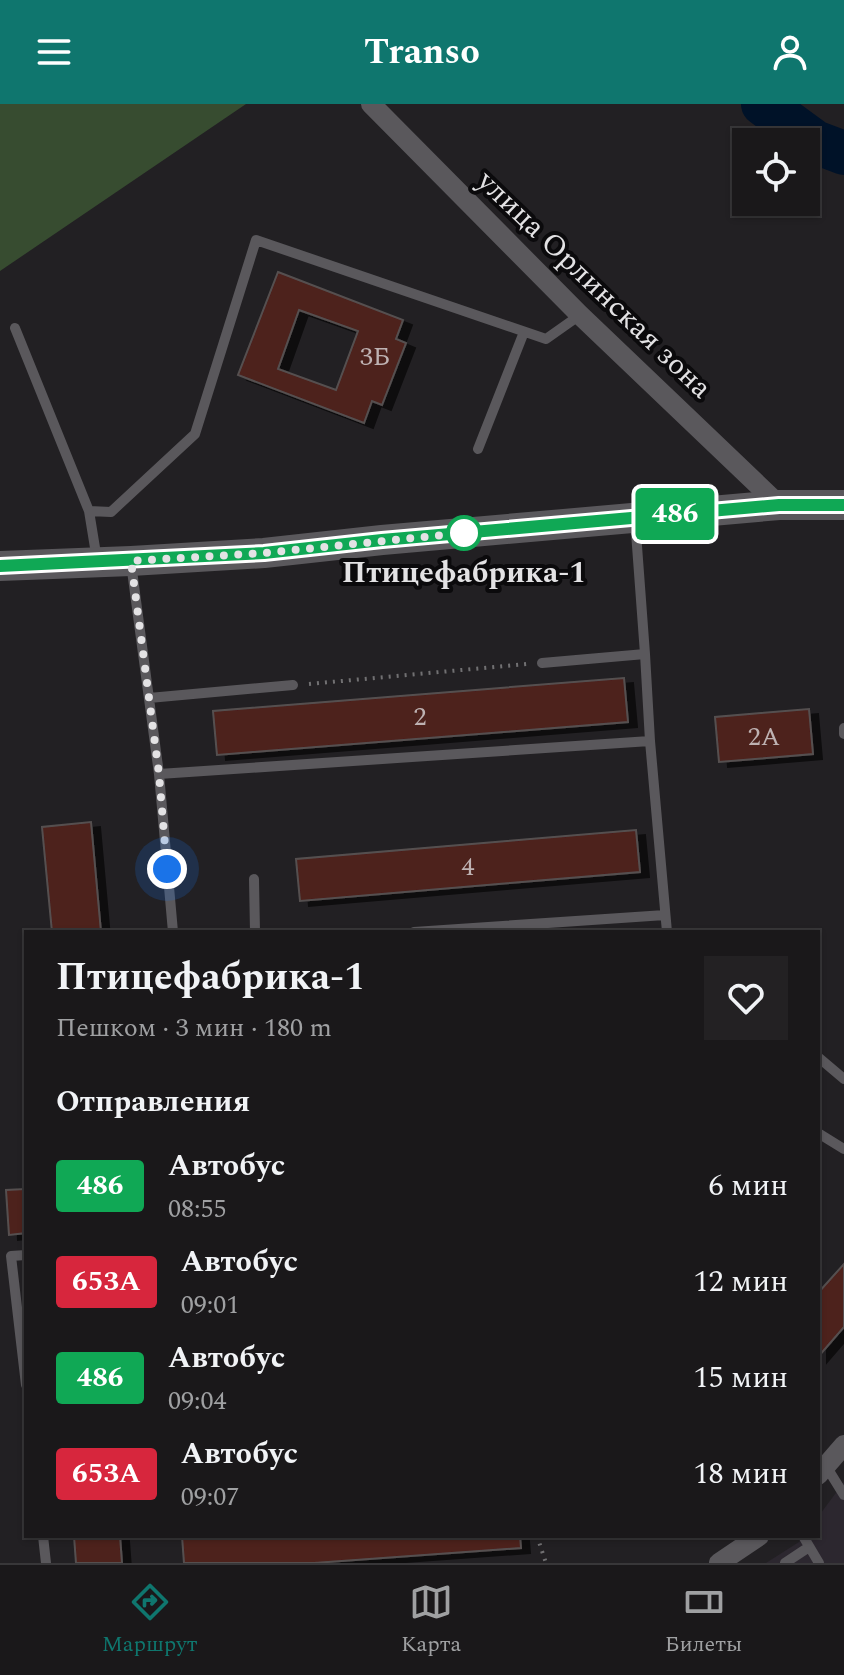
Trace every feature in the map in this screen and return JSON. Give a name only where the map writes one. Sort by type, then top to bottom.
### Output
[{"type":"main road","points":[[0,566],[264,553],[779,505],[844,505]]},
{"type":"street","name":"улица Орлинская зона","points":[[371,104],[580,315],[779,505]]},
{"type":"street","points":[[820,1472],[844,1445]]},
{"type":"street","points":[[719,1563],[756,1538]]},
{"type":"lane","points":[[89,511],[111,512],[195,434],[256,240],[546,339],[580,315]]},
{"type":"lane","points":[[15,328],[89,511],[98,562]]},
{"type":"lane","points":[[478,449],[524,332]]},
{"type":"lane","points":[[634,517],[667,930]]},
{"type":"lane","points":[[131,561],[159,774],[173,930]]},
{"type":"lane","points":[[542,663],[645,654]]},
{"type":"lane","points":[[149,698],[293,685]]},
{"type":"lane","points":[[159,774],[650,741]]},
{"type":"lane","points":[[254,879],[255,930]]},
{"type":"lane","points":[[444,930],[665,915]]},
{"type":"lane","points":[[820,1059],[844,1079]]},
{"type":"lane","points":[[820,1134],[844,1149]]},
{"type":"lane","points":[[24,1255],[11,1256],[24,1368]]},
{"type":"lane","points":[[820,1472],[844,1495]]},
{"type":"lane","points":[[43,1538],[46,1563]]},
{"type":"lane","points":[[804,1538],[819,1563]]},
{"type":"lane","points":[[785,1563],[809,1547]]},
{"type":"path","points":[[293,685],[542,663]]},
{"type":"path","points":[[538,1538],[546,1563]]},
{"type":"shaded area","points":[[844,1482],[844,1563],[766,1563],[802,1538],[820,1538],[820,1514]]},
{"type":"green space","points":[[0,104],[246,104],[0,271]]},
{"type":"building","points":[[278,272],[403,320],[396,339],[406,343],[382,405],[372,401],[364,423],[238,375]],"holes":[[[299,310],[358,331],[336,390],[278,369]]]},
{"type":"building","points":[[624,678],[628,722],[217,755],[213,711]]},
{"type":"building","points":[[809,709],[813,754],[719,762],[715,717]]},
{"type":"building","points":[[91,822],[101,930],[52,930],[42,827]]},
{"type":"building","points":[[636,830],[640,872],[300,901],[296,859]]},
{"type":"building","points":[[24,1189],[24,1233],[9,1235],[6,1190]]},
{"type":"building","points":[[844,1264],[844,1327],[820,1355],[820,1291]]},
{"type":"building","points":[[74,1538],[120,1538],[122,1563],[76,1563]]},
{"type":"building","points":[[182,1538],[520,1538],[521,1548],[314,1563],[184,1563]]},
{"type":"waterway","points":[[763,104],[815,142],[844,153]]},
{"type":"bus line","name":"486","points":[[0,566],[264,553],[779,505],[844,505]]},
{"type":"place","name":"Птицефабрика-1","points":[[464,533]]},
{"type":"route","points":[[167,869],[159,774],[131,561],[264,553],[464,533]]}]
